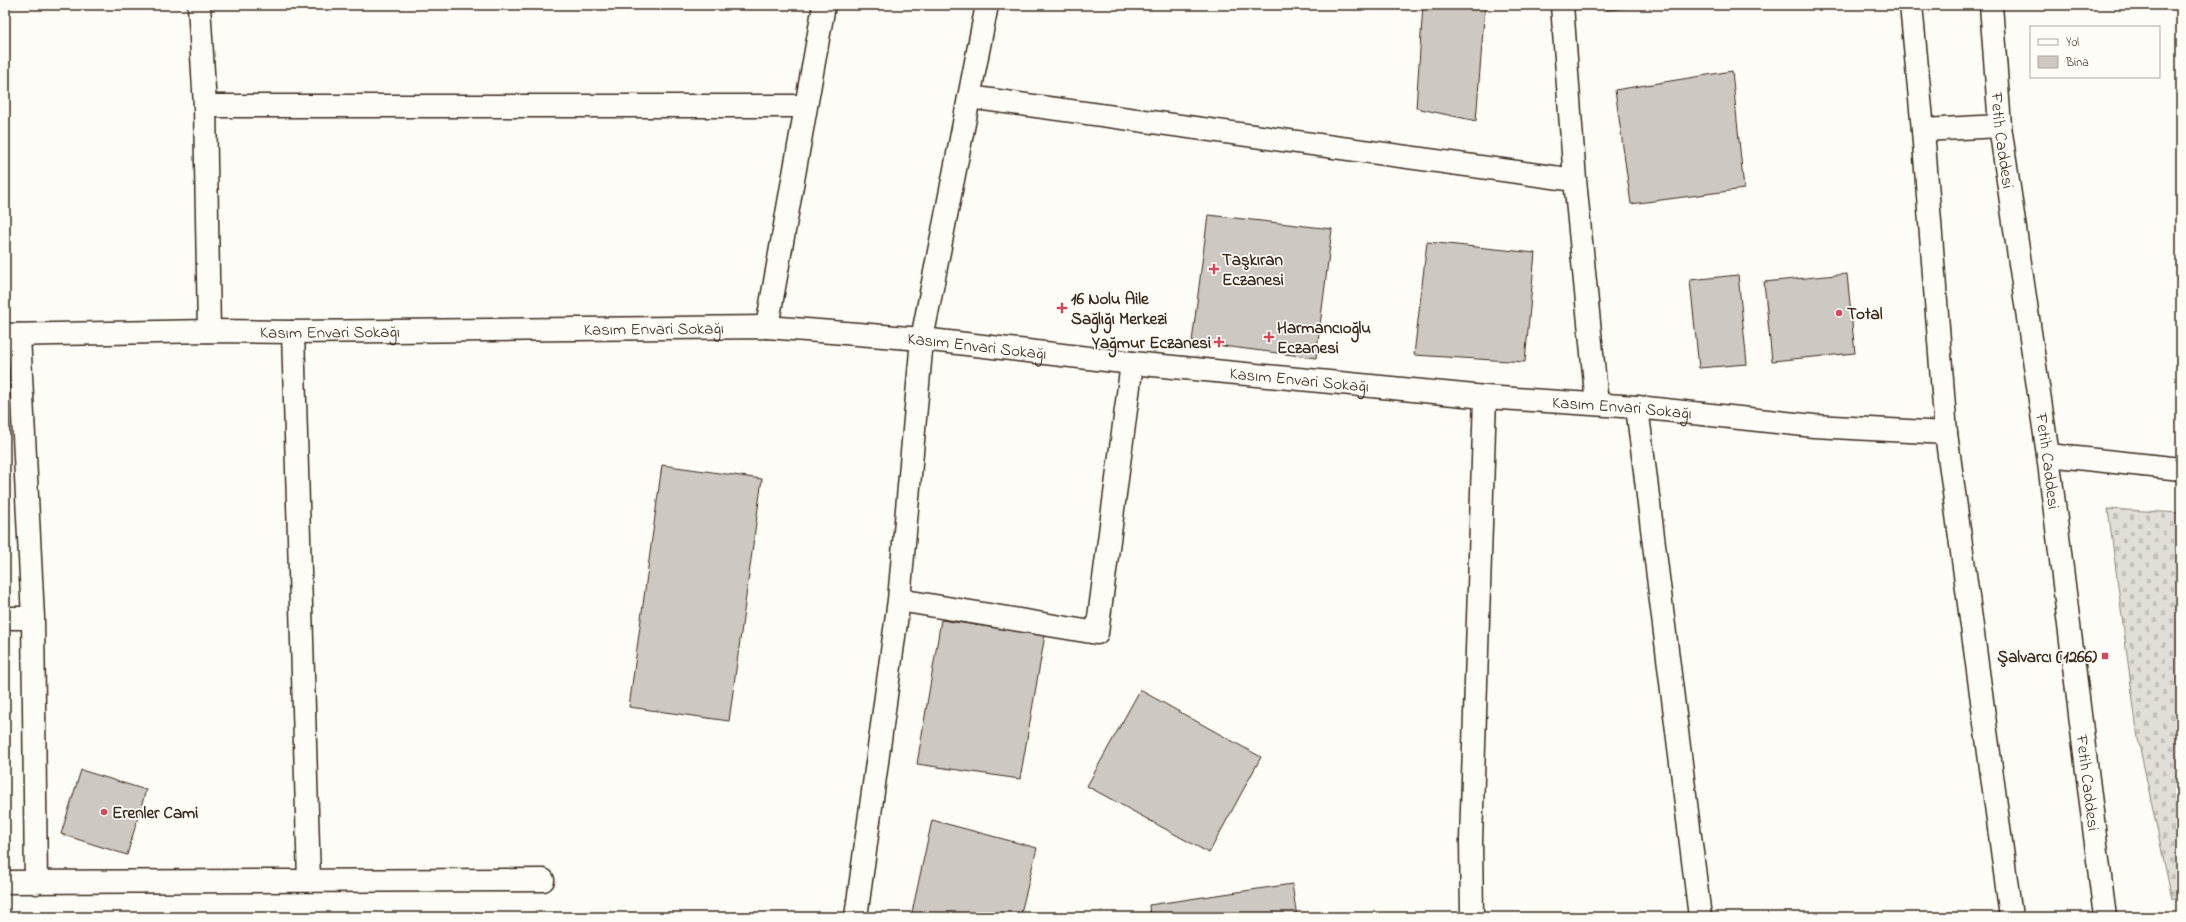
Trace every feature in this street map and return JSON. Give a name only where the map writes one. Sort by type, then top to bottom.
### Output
[{"type":"street","points":[[199,5],[205,106],[209,331]]},
{"type":"street","points":[[767,327],[824,5]]},
{"type":"street","points":[[856,917],[899,600],[922,339],[987,5]]},
{"type":"street","points":[[1562,5],[1575,180],[1597,404]]},
{"type":"street","points":[[1911,5],[1923,130],[1946,433],[2011,917]]},
{"type":"street","name":"Fetih Caddesi","points":[[1991,5],[2000,126],[2048,456],[2105,917]]},
{"type":"street","points":[[969,97],[1575,180]]},
{"type":"street","points":[[205,106],[806,106]]},
{"type":"street","points":[[1923,130],[2000,126]]},
{"type":"street","name":"Kasım Envari Sokağı","points":[[12,335],[209,331],[293,332],[767,327],[922,339],[1132,363],[1485,397],[1637,407],[1814,426],[1946,433]]},
{"type":"street","points":[[293,332],[309,882]]},
{"type":"street","points":[[12,335],[32,618],[36,883]]},
{"type":"street","points":[[899,600],[1097,633],[1132,363]]},
{"type":"street","points":[[1472,917],[1471,842],[1485,397]]},
{"type":"street","points":[[1637,407],[1700,917]]},
{"type":"street","points":[[2048,456],[2181,469]]},
{"type":"street","points":[[5,618],[32,618]]},
{"type":"street","points":[[5,882],[543,880]]},
{"type":"green space","points":[[2108,509],[2181,513],[2181,894],[2172,899],[2138,739]]},
{"type":"building","points":[[1423,5],[1485,5],[1476,121],[1416,108]]},
{"type":"building","points":[[1606,5],[1653,5],[1607,10]]},
{"type":"building","points":[[1732,71],[1744,189],[1631,204],[1615,90]]},
{"type":"building","points":[[1208,215],[1332,229],[1316,358],[1192,342]]},
{"type":"building","points":[[1427,242],[1535,253],[1525,362],[1414,355]]},
{"type":"building","points":[[1847,274],[1855,353],[1772,361],[1764,282]]},
{"type":"building","points":[[1738,275],[1747,364],[1699,368],[1690,280]]},
{"type":"building","points":[[662,465],[762,479],[729,721],[629,707]]},
{"type":"building","points":[[941,620],[1045,635],[1020,779],[917,764]]},
{"type":"building","points":[[1140,690],[1261,757],[1209,853],[1087,786]]},
{"type":"building","name":"Erenler Cami","points":[[81,770],[146,790],[127,855],[61,834]]},
{"type":"building","points":[[932,820],[1037,848],[1020,917],[911,917]]},
{"type":"building","points":[[1292,884],[1297,917],[1150,917],[1149,905]]},
{"type":"place","name":"Taşkıran Eczanesi","points":[[1214,269]]},
{"type":"place","name":"16 Nolu Aile Sağlığı Merkezi","points":[[1062,308]]},
{"type":"place","name":"Total","points":[[1839,313]]},
{"type":"place","name":"Harmancıoğlu Eczanesi","points":[[1269,337]]},
{"type":"place","name":"Yağmur Eczanesi","points":[[1219,342]]},
{"type":"place","name":"Şalvarcı (1266)","points":[[2105,656]]},
{"type":"place","name":"Erenler Cami","points":[[104,812]]}]
